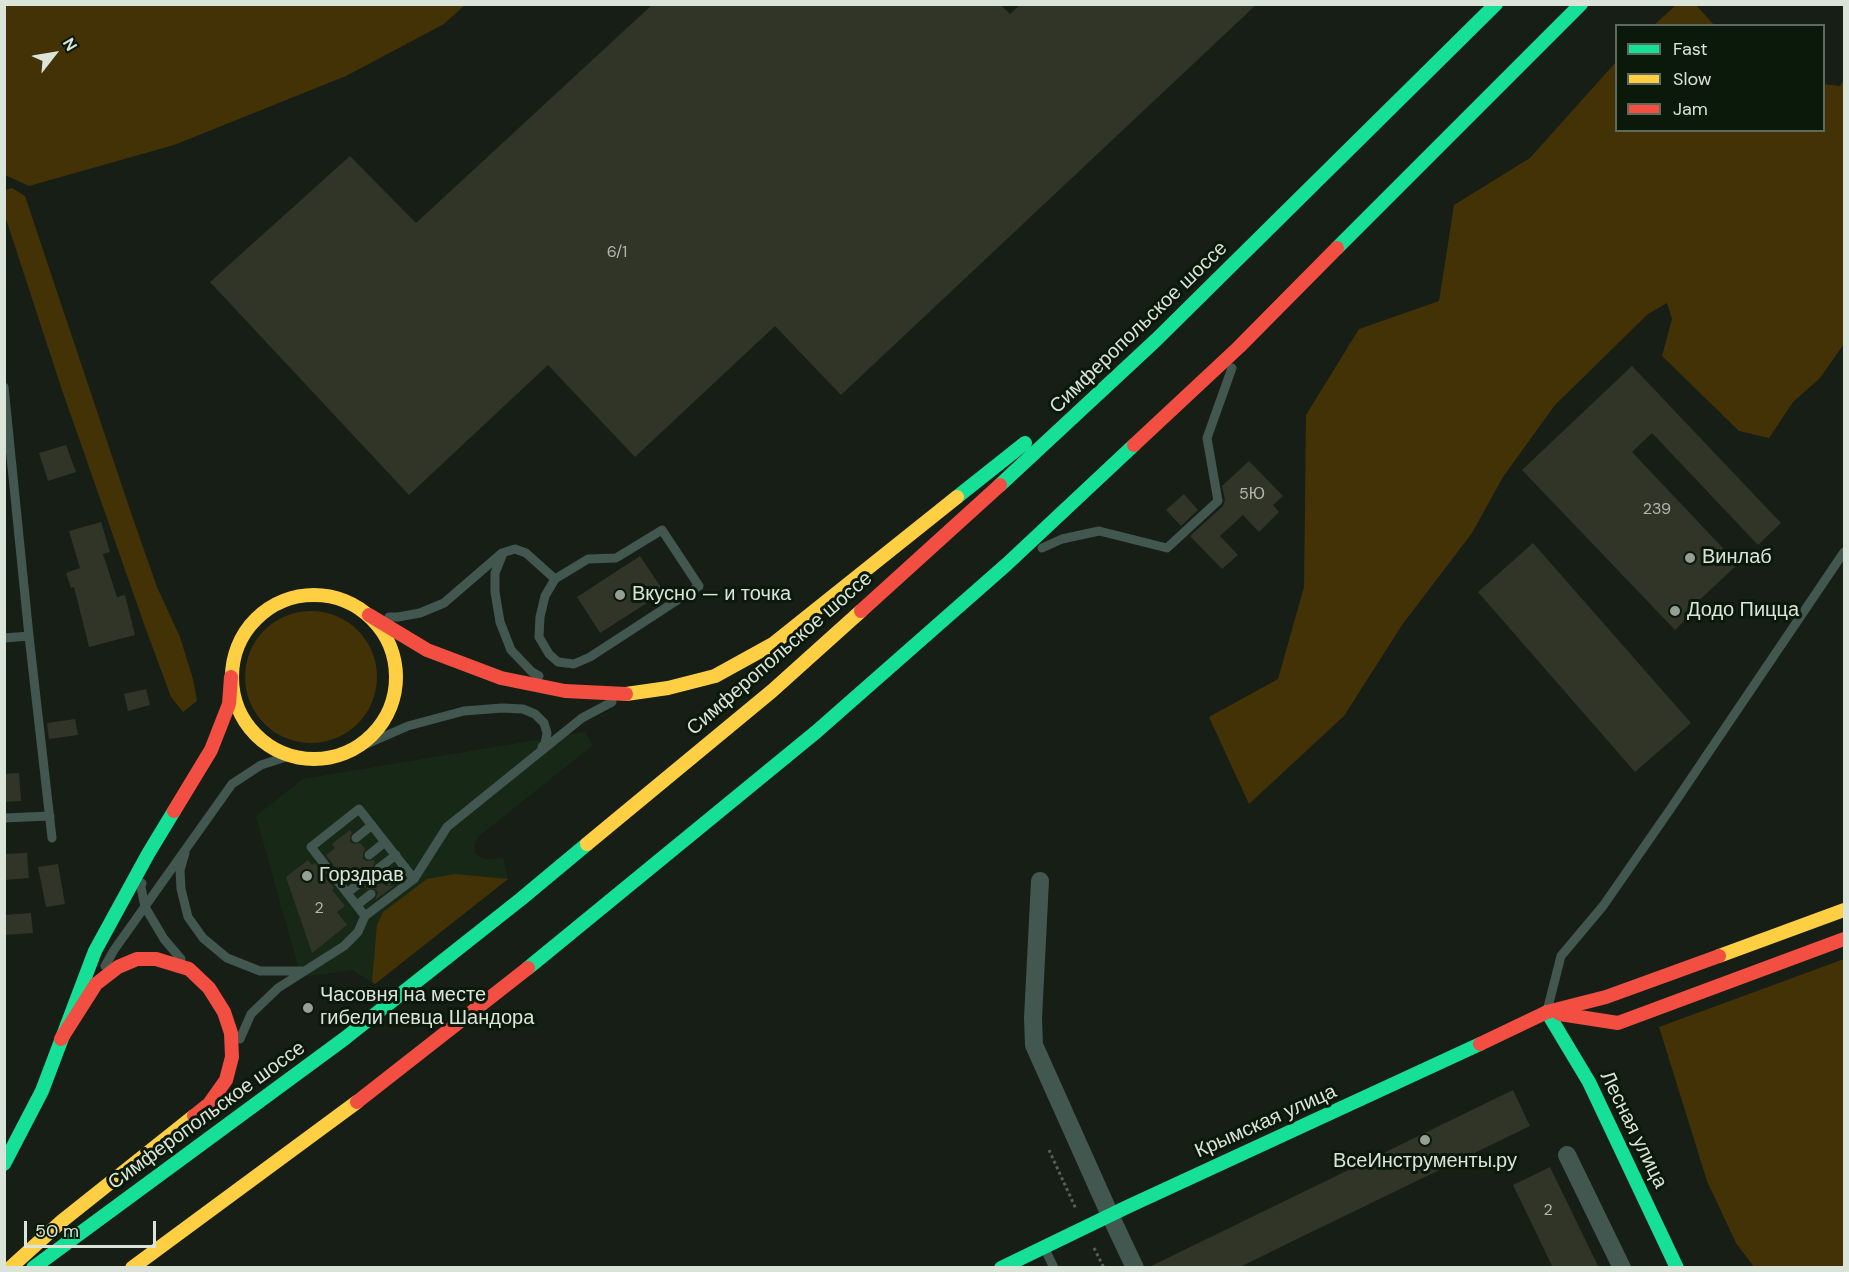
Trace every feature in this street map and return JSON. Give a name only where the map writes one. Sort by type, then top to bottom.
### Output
[{"type":"main road","name":"Симферопольское шоссе","points":[[33,1268],[344,1039],[529,892],[772,691],[1027,461],[1156,340],[1496,4]]},
{"type":"main road","points":[[132,1268],[369,1093],[554,948],[816,732],[1007,564],[1239,347],[1356,230],[1586,9]]},
{"type":"main road","points":[[1323,177],[1467,13]]},
{"type":"main road","points":[[4,1164],[42,1091],[95,951],[148,854],[211,750],[229,704],[235,654],[245,632],[260,615],[280,602],[302,595],[326,595],[349,602],[427,650],[501,678],[565,691],[631,693],[668,688],[715,676],[773,644],[1156,340]]},
{"type":"main road","points":[[231,677],[236,703],[247,726],[266,744],[289,756],[311,760],[333,758],[353,750],[372,737],[386,719],[394,698],[397,675],[393,653],[383,632],[369,615]]},
{"type":"main road","name":"Крымская улица","points":[[1001,1268],[1547,1012],[1606,997],[1845,910]]},
{"type":"main road","points":[[1547,1012],[1618,1023],[1845,939]]},
{"type":"main road","points":[[10,1268],[62,1221],[209,1104],[226,1080],[232,1058],[231,1033],[224,1012],[209,988],[189,969],[156,960],[137,959],[118,967],[96,984],[61,1039]]},
{"type":"main road","name":"Лесная улица","points":[[1547,1012],[1589,1082],[1677,1268]]},
{"type":"street","points":[[1040,881],[1033,1018],[1034,1045],[1136,1268]]},
{"type":"street","points":[[1567,1155],[1622,1268]]},
{"type":"lane","points":[[1007,564],[1062,539],[1098,531],[1167,548],[1218,501],[1207,438],[1239,347]]},
{"type":"lane","points":[[4,387],[52,838]]},
{"type":"lane","points":[[662,530],[699,586],[610,646],[574,664],[558,662],[549,654],[539,637],[540,617],[545,596],[555,579],[588,559],[616,558],[662,530]]},
{"type":"lane","points":[[369,615],[398,618],[420,613],[444,603],[502,554],[515,549],[526,553],[555,579]]},
{"type":"lane","points":[[1547,1012],[1561,956],[1603,906],[1845,552]]},
{"type":"lane","points":[[502,554],[495,573],[495,592],[500,622],[511,650],[532,672],[565,691]]},
{"type":"lane","points":[[4,638],[29,636]]},
{"type":"lane","points":[[232,1058],[251,1014],[278,987],[344,946],[358,932],[365,916],[414,879],[447,826],[582,718],[631,693]]},
{"type":"lane","points":[[353,750],[408,726],[464,711],[502,708],[523,709],[535,714],[544,723],[547,733],[545,744],[537,753]]},
{"type":"lane","points":[[96,984],[114,950],[232,784],[261,765],[289,756]]},
{"type":"lane","points":[[365,916],[311,847],[359,809],[414,879]]},
{"type":"lane","points":[[4,818],[50,816]]},
{"type":"lane","points":[[356,838],[372,825]]},
{"type":"lane","points":[[369,855],[385,842]]},
{"type":"lane","points":[[187,846],[180,870],[181,889],[188,917],[203,938],[227,958],[260,971],[304,970]]},
{"type":"lane","points":[[148,854],[141,887],[145,907],[164,939],[189,969]]},
{"type":"lane","points":[[380,868],[396,855]]},
{"type":"lane","points":[[389,880],[405,867]]},
{"type":"lane","points":[[347,893],[361,882]]},
{"type":"lane","points":[[357,905],[371,894]]},
{"type":"lane","points":[[1044,1246],[1054,1268]]},
{"type":"shaded area","points":[[5,4],[465,5],[444,24],[346,76],[174,145],[29,186],[5,175]]},
{"type":"shaded area","points":[[1676,5],[1696,5],[1713,24],[1655,24]]},
{"type":"shaded area","points":[[1615,63],[1615,132],[1825,132],[1825,84],[1840,86],[1844,80],[1844,344],[1820,378],[1793,402],[1769,438],[1739,431],[1662,356],[1672,319],[1667,303],[1648,314],[1555,405],[1503,477],[1472,533],[1402,625],[1344,716],[1249,804],[1209,717],[1278,679],[1304,587],[1306,415],[1359,329],[1439,301],[1454,205],[1530,158]]},
{"type":"shaded area","points":[[12,188],[25,196],[157,587],[180,637],[197,701],[183,712],[171,697],[144,624],[62,390],[5,216],[5,190]]},
{"type":"shaded area","points":[[311,611],[336,616],[358,630],[372,652],[377,677],[372,702],[358,724],[336,738],[311,743],[286,738],[264,724],[250,702],[245,677],[250,652],[264,630],[286,616]]},
{"type":"shaded area","points":[[585,732],[593,745],[479,836],[475,843],[474,851],[479,857],[503,858],[508,879],[375,984],[352,970],[301,977],[256,816],[303,779]]},
{"type":"shaded area","points":[[455,874],[508,879],[375,984],[372,982],[377,925],[383,912],[427,879]]},
{"type":"shaded area","points":[[1844,959],[1844,1267],[1754,1267],[1736,1243],[1707,1181],[1659,1027]]},
{"type":"building","points":[[653,4],[1000,4],[1010,14],[1021,4],[1257,4],[841,395],[775,326],[635,457],[548,365],[409,495],[210,282],[350,156],[416,223]]},
{"type":"building","points":[[1632,366],[1781,523],[1758,545],[1652,433],[1632,452],[1738,564],[1691,608],[1694,611],[1675,630],[1522,470]]},
{"type":"building","points":[[66,445],[76,472],[48,481],[39,453]]},
{"type":"building","points":[[1249,461],[1283,496],[1273,505],[1279,512],[1259,532],[1243,515],[1220,536],[1238,555],[1222,569],[1190,536],[1223,506],[1225,500],[1222,486]]},
{"type":"building","points":[[1184,494],[1198,510],[1181,526],[1166,510]]},
{"type":"building","points":[[101,522],[110,552],[103,554],[117,597],[125,595],[135,635],[89,647],[74,587],[71,588],[66,573],[80,568],[69,531]]},
{"type":"building","points":[[1533,543],[1691,723],[1635,772],[1478,592]]},
{"type":"building","name":"Вкусно — и точка","points":[[640,556],[664,592],[600,633],[577,597]]},
{"type":"building","points":[[146,689],[150,705],[128,711],[124,694]]},
{"type":"building","points":[[75,719],[78,735],[49,739],[47,723]]},
{"type":"building","points":[[19,773],[21,801],[4,802],[4,774]]},
{"type":"building","points":[[350,830],[352,833],[350,842],[360,843],[365,849],[363,859],[374,860],[372,868],[374,873],[379,875],[384,873],[383,884],[394,886],[375,900],[378,892],[373,888],[365,887],[368,882],[366,877],[357,876],[354,872],[345,880],[326,855],[335,848],[332,844]]},
{"type":"building","points":[[27,853],[29,878],[4,880],[4,854]]},
{"type":"building","points":[[308,860],[312,865],[315,863],[345,906],[337,912],[347,925],[312,953],[286,877]]},
{"type":"building","points":[[58,864],[65,904],[46,907],[38,867]]},
{"type":"building","points":[[31,913],[33,933],[4,935],[4,915]]},
{"type":"building","points":[[1513,1090],[1530,1126],[1238,1268],[1147,1268]]},
{"type":"building","points":[[1550,1167],[1599,1268],[1553,1268],[1513,1185]]},
{"type":"traffic: fast","points":[[1000,485],[1156,340],[1496,4]]},
{"type":"traffic: fast","points":[[1337,248],[1581,4]]},
{"type":"traffic: fast","points":[[957,497],[1025,443]]},
{"type":"traffic: fast","points":[[528,968],[816,732],[1007,564],[1134,445]]},
{"type":"traffic: fast","points":[[4,1164],[42,1091],[95,951],[174,811]]},
{"type":"traffic: fast","points":[[33,1268],[344,1039],[587,844]]},
{"type":"traffic: fast","points":[[1547,1012],[1589,1082],[1677,1268]]},
{"type":"traffic: fast","points":[[1001,1268],[1127,1207],[1480,1044]]},
{"type":"traffic: slow","points":[[626,694],[668,688],[715,676],[773,644],[957,497]]},
{"type":"traffic: slow","points":[[314,595],[330,596],[345,601],[372,619],[390,646],[395,661],[396,677],[395,693],[390,708],[372,735],[345,753],[330,758],[314,759],[298,758],[283,753],[256,735],[238,708],[233,693],[232,677],[233,661],[238,646],[256,619],[283,601],[298,596],[314,595]]},
{"type":"traffic: slow","points":[[587,844],[772,691],[861,611]]},
{"type":"traffic: slow","points":[[1719,956],[1844,910]]},
{"type":"traffic: slow","points":[[132,1268],[357,1102]]},
{"type":"traffic: slow","points":[[10,1268],[62,1221],[194,1116]]},
{"type":"traffic: jam","points":[[1134,445],[1239,347],[1337,248]]},
{"type":"traffic: jam","points":[[861,611],[1000,485]]},
{"type":"traffic: jam","points":[[369,615],[427,650],[501,678],[565,691],[626,694]]},
{"type":"traffic: jam","points":[[174,811],[211,750],[229,704],[231,677]]},
{"type":"traffic: jam","points":[[1560,1014],[1618,1023],[1844,939]]},
{"type":"traffic: jam","points":[[1480,1044],[1547,1012],[1606,997],[1719,956]]},
{"type":"traffic: jam","points":[[61,1039],[96,984],[118,967],[137,959],[156,959],[189,969],[209,988],[224,1012],[231,1033],[232,1057],[226,1080],[209,1104],[194,1116]]},
{"type":"traffic: jam","points":[[357,1102],[528,968]]},
{"type":"place","name":"Винлаб","points":[[1690,558]]},
{"type":"place","name":"Вкусно — и точка","points":[[620,595]]},
{"type":"place","name":"Додо Пицца","points":[[1675,611]]},
{"type":"place","name":"Горздрав","points":[[307,876]]},
{"type":"place","name":"Часовня на месте гибели певца Шандора","points":[[308,1008]]},
{"type":"place","name":"ВсеИнструменты.ру","points":[[1425,1140]]}]
